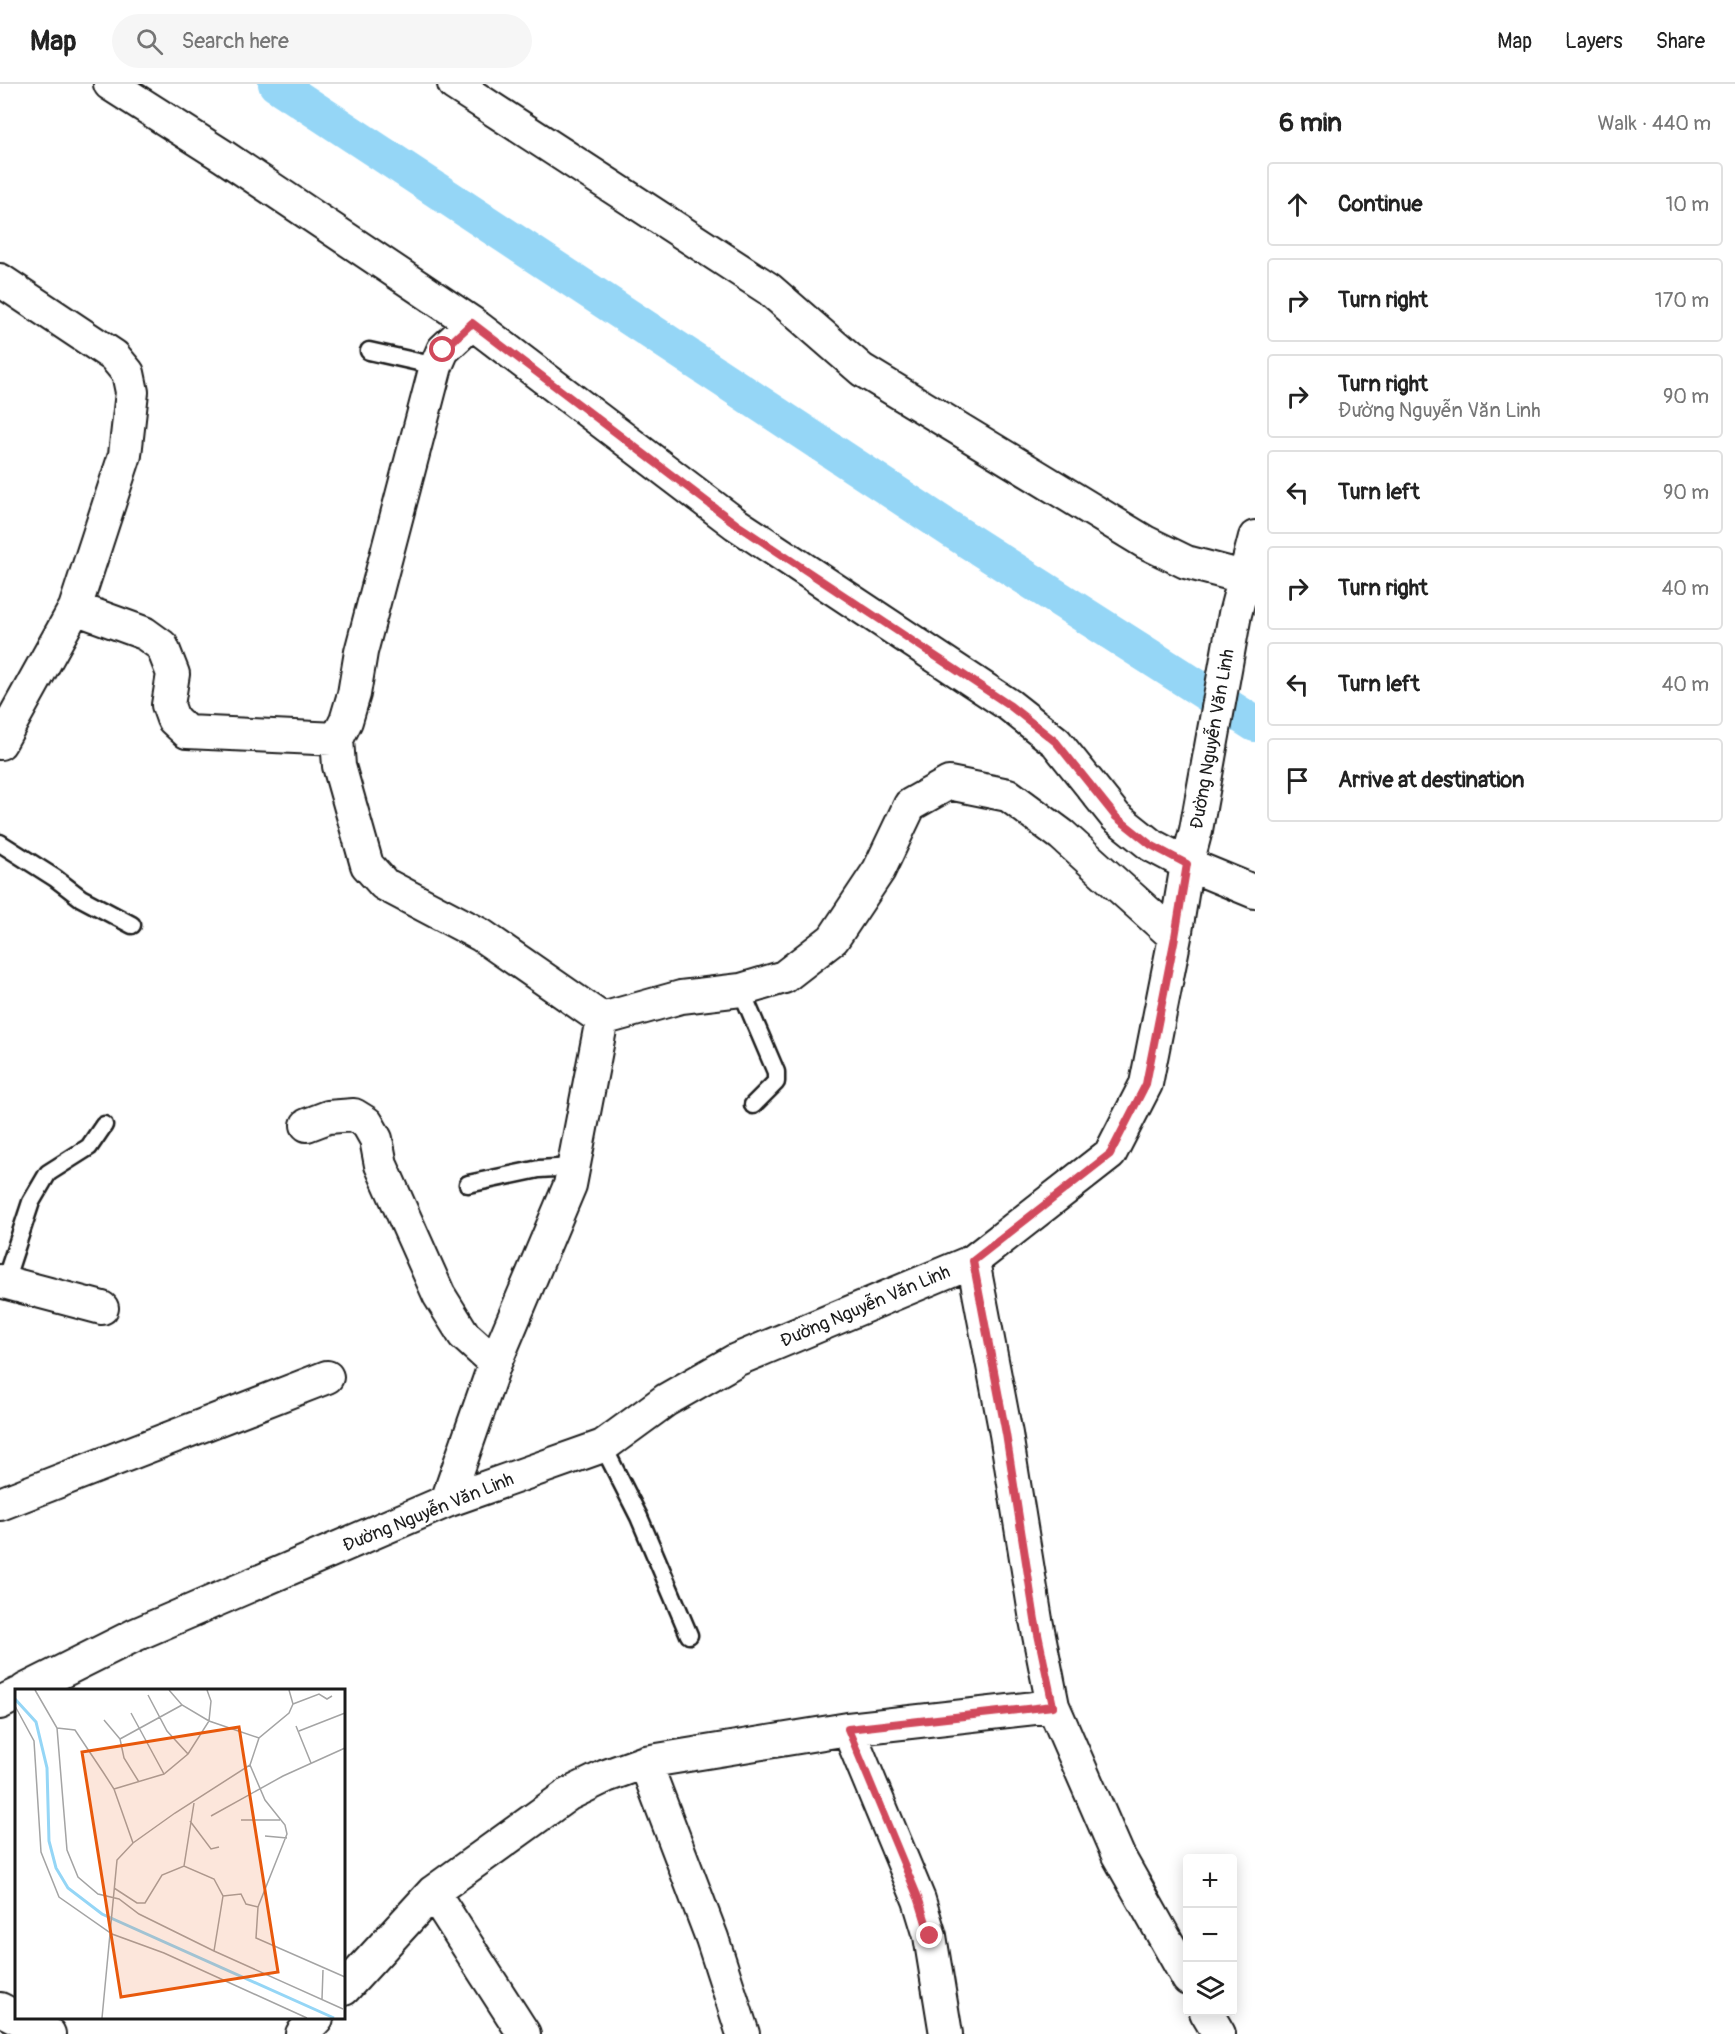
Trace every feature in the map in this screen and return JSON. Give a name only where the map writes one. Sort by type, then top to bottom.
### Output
[{"type":"street","points":[[110,84],[223,156],[472,323],[736,524],[1009,705],[1056,742],[1116,817],[1151,845],[1187,864],[1255,892]]},
{"type":"street","points":[[454,84],[769,289],[862,370],[1145,542],[1185,562],[1249,583]]},
{"type":"street","points":[[0,280],[114,356],[128,373],[132,392],[125,456],[75,608],[0,743]]},
{"type":"street","points":[[472,323],[443,350],[436,366],[362,652],[354,694],[346,721],[337,739],[339,766],[367,865],[384,884],[481,935],[602,1019]]},
{"type":"street","name":"Đường Nguyễn Văn Linh","points":[[27,1689],[135,1635],[447,1501],[603,1446],[666,1400],[736,1360],[973,1261],[1110,1154],[1146,1084],[1187,864],[1196,830],[1235,614],[1249,583],[1255,537]]},
{"type":"street","points":[[75,608],[144,633],[162,646],[173,674],[168,705],[173,719],[187,732],[337,739]]},
{"type":"street","points":[[602,1019],[681,997],[741,990],[784,977],[833,939],[879,870],[910,805],[949,783],[1008,795],[1062,835],[1175,937]]},
{"type":"street","points":[[447,1501],[495,1363],[570,1185],[602,1019]]},
{"type":"street","points":[[307,1125],[328,1117],[354,1115],[367,1123],[376,1139],[381,1166],[440,1295],[464,1335],[495,1363]]},
{"type":"street","points":[[973,1261],[1006,1434],[1035,1620],[1053,1706],[1118,1855],[1183,1970]]},
{"type":"street","points":[[2,1281],[102,1308]]},
{"type":"street","points":[[0,1504],[327,1377]]},
{"type":"street","points":[[0,1703],[15,1696]]},
{"type":"street","points":[[345,1988],[433,1892],[568,1794],[606,1776],[645,1762],[848,1729],[1053,1706]]},
{"type":"street","points":[[848,1729],[919,1900],[930,1936],[946,2034]]},
{"type":"street","points":[[645,1762],[712,1938],[743,2034]]},
{"type":"street","points":[[433,1892],[524,2034]]},
{"type":"street","points":[[0,2009],[15,2017]]},
{"type":"street","points":[[1209,2016],[1220,2034]]},
{"type":"street","points":[[20,2019],[49,2034]]},
{"type":"street","points":[[302,2034],[316,2019]]},
{"type":"lane","points":[[369,351],[436,366]]},
{"type":"lane","points":[[0,843],[81,897],[132,926]]},
{"type":"lane","points":[[741,990],[776,1072],[776,1082],[753,1105]]},
{"type":"lane","points":[[2,1281],[31,1202],[48,1173],[89,1147],[104,1125]]},
{"type":"lane","points":[[468,1184],[539,1169],[573,1167]]},
{"type":"lane","points":[[603,1446],[639,1517],[689,1635]]},
{"type":"waterway","points":[[276,84],[953,531],[1255,724]]},
{"type":"route","points":[[443,350],[472,323],[736,524],[1009,705],[1056,742],[1116,817],[1151,845],[1187,864],[1146,1084],[1110,1154],[973,1261],[1006,1434],[1035,1620],[1053,1706],[848,1729],[919,1900],[930,1936]]}]
